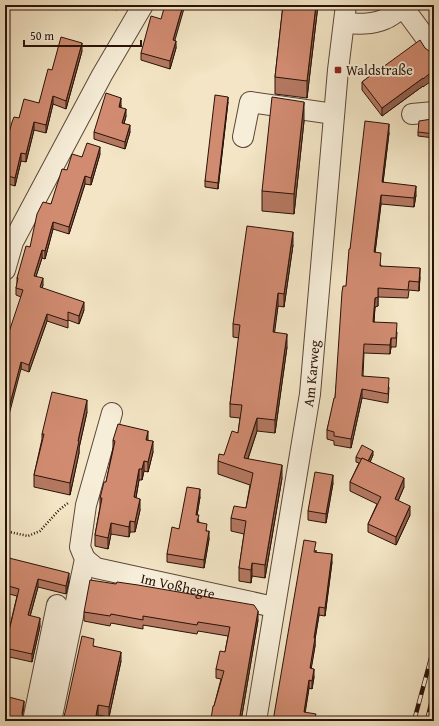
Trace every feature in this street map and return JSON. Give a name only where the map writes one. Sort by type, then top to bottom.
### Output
[{"type":"street","points":[[5,270],[13,242],[102,75],[143,5]]},
{"type":"street","points":[[345,14],[361,24],[373,23],[384,20],[404,6],[434,49]]},
{"type":"street","name":"Am Karweg","points":[[256,721],[310,394],[338,70],[345,14]]},
{"type":"street","points":[[243,137],[250,102],[334,114]]},
{"type":"street","points":[[412,114],[434,112]]},
{"type":"street","points":[[51,721],[85,560],[80,547],[86,505],[112,413]]},
{"type":"street","name":"Im Voßhegte","points":[[85,560],[96,568],[274,607]]},
{"type":"street","points":[[33,721],[57,605]]},
{"type":"path","points":[[5,531],[28,536],[40,531],[59,510],[69,502],[86,505]]},
{"type":"building","points":[[165,5],[183,5],[173,40],[176,41],[170,61],[141,53],[151,16],[161,19]]},
{"type":"building","points":[[283,5],[316,5],[307,81],[275,77]]},
{"type":"building","points":[[61,37],[82,43],[66,101],[53,96],[46,125],[34,122],[26,154],[21,153],[15,178],[5,175],[5,148],[14,117],[19,118],[24,99],[39,103],[48,69],[52,70]]},
{"type":"building","points":[[420,40],[425,48],[434,52],[434,70],[382,108],[362,82]]},
{"type":"building","points":[[106,93],[121,98],[119,107],[126,109],[122,123],[130,125],[125,142],[94,132]]},
{"type":"building","points":[[215,95],[228,97],[218,183],[205,181]]},
{"type":"building","points":[[272,97],[304,102],[294,194],[262,191]]},
{"type":"building","points":[[434,120],[434,134],[418,132],[419,121]]},
{"type":"building","points":[[365,121],[389,124],[382,182],[416,186],[414,198],[381,195],[374,252],[381,253],[380,266],[420,268],[419,282],[409,281],[408,290],[378,288],[378,297],[375,298],[373,322],[397,323],[396,338],[391,338],[390,345],[364,344],[362,376],[389,378],[388,394],[362,389],[351,439],[334,436],[334,432],[327,430],[335,398],[342,292],[343,286],[346,286],[349,249]]},
{"type":"building","points":[[87,143],[100,147],[91,178],[85,176],[69,227],[53,222],[45,251],[42,250],[34,276],[43,278],[40,287],[84,302],[79,316],[68,312],[68,321],[47,314],[29,365],[21,362],[5,423],[5,344],[23,290],[16,288],[17,278],[26,246],[30,247],[37,214],[43,202],[51,204],[62,169],[67,170],[72,154],[82,157]]},
{"type":"building","points":[[247,226],[293,232],[284,294],[278,293],[273,332],[287,334],[275,420],[257,418],[244,458],[282,465],[265,565],[252,563],[251,570],[239,568],[246,521],[231,518],[234,506],[246,508],[253,473],[218,461],[219,454],[224,455],[232,431],[238,433],[242,405],[230,404],[240,325],[233,324]]},
{"type":"building","points":[[52,392],[87,400],[70,483],[34,475]]},
{"type":"building","points":[[118,424],[148,431],[146,440],[153,441],[148,462],[144,461],[142,469],[139,469],[134,497],[140,499],[135,522],[130,521],[129,527],[111,523],[108,538],[95,535],[102,498],[100,498],[104,482],[106,482],[115,441],[113,440]]},
{"type":"building","points":[[362,445],[373,451],[368,461],[356,457]]},
{"type":"building","points":[[362,458],[404,478],[395,499],[410,506],[396,537],[368,524],[381,497],[350,482]]},
{"type":"building","points":[[315,472],[333,475],[326,514],[308,511]]},
{"type":"building","points":[[187,487],[200,489],[196,515],[199,515],[197,522],[207,524],[206,531],[209,531],[204,560],[167,554],[172,527],[179,529]]},
{"type":"building","points":[[304,540],[316,542],[314,552],[332,554],[325,608],[319,607],[310,668],[314,669],[312,681],[309,680],[304,712],[316,714],[314,721],[273,721]]},
{"type":"building","points":[[5,557],[69,573],[66,586],[38,579],[28,615],[40,618],[32,654],[5,648],[19,589],[5,585]]},
{"type":"building","points":[[90,580],[116,584],[117,582],[138,585],[254,605],[258,611],[239,721],[220,721],[211,719],[213,706],[224,671],[216,669],[220,651],[225,652],[230,627],[198,622],[197,625],[143,616],[143,620],[111,614],[110,616],[84,612]]},
{"type":"building","points":[[82,636],[94,639],[93,646],[121,652],[109,707],[98,705],[95,721],[62,721],[66,709]]},
{"type":"building","points":[[5,696],[24,701],[22,721],[5,721]]},
{"type":"railway","points":[[414,721],[434,647]]},
{"type":"railway","points":[[427,721],[434,691]]},
{"type":"place","name":"Waldstraße","points":[[338,70]]}]
